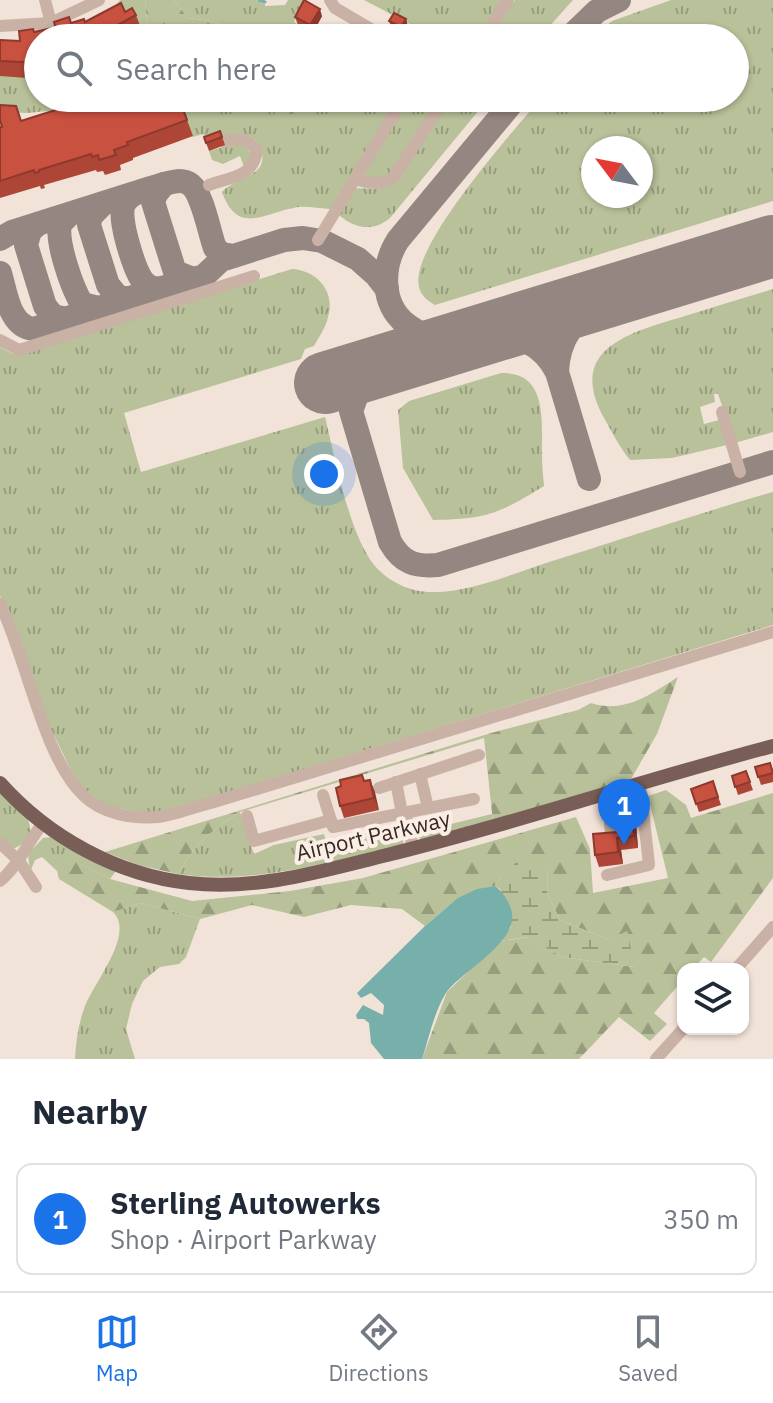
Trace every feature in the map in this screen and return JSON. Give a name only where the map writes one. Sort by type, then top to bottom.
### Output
[{"type":"main road","name":"Airport Parkway","points":[[0,783],[43,823],[73,843],[111,862],[151,876],[201,884],[249,883],[285,878],[513,822],[773,746]]},
{"type":"street","points":[[45,0],[51,23]]},
{"type":"street","points":[[34,24],[51,23],[97,0]]},
{"type":"street","points":[[330,0],[335,8],[362,24]]},
{"type":"street","points":[[492,24],[508,0]]},
{"type":"street","points":[[0,26],[24,25]]},
{"type":"street","points":[[318,240],[395,112]]},
{"type":"street","points":[[354,179],[382,184],[393,178],[436,112]]},
{"type":"street","points":[[209,185],[250,170],[256,161],[257,150],[249,141],[241,138],[224,142]]},
{"type":"street","points":[[0,340],[19,350],[254,276]]},
{"type":"street","points":[[722,412],[740,472]]},
{"type":"street","points":[[0,604],[47,731],[73,784],[97,807],[118,814],[146,817],[211,803],[773,632]]},
{"type":"street","points":[[379,788],[479,755]]},
{"type":"street","points":[[420,774],[428,808]]},
{"type":"street","points":[[396,782],[413,848]]},
{"type":"street","points":[[607,875],[649,865],[640,783]]},
{"type":"street","points":[[323,795],[333,827],[474,799]]},
{"type":"street","points":[[611,838],[610,821],[643,815]]},
{"type":"street","points":[[247,816],[254,841],[331,820]]},
{"type":"street","points":[[0,881],[19,861],[43,823]]},
{"type":"street","points":[[0,843],[19,861],[36,887]]},
{"type":"street","points":[[741,963],[773,927]]},
{"type":"street","points":[[656,1059],[678,1035]]},
{"type":"green space","points":[[120,0],[145,0],[147,24],[120,24],[111,11]]},
{"type":"green space","points":[[145,0],[174,0],[188,18],[220,24],[147,24]]},
{"type":"green space","points":[[174,0],[256,0],[265,6],[285,5],[288,0],[305,0],[294,22],[298,24],[220,24],[188,18]]},
{"type":"green space","points":[[364,0],[505,0],[489,24],[410,24]]},
{"type":"green space","points":[[515,0],[573,0],[552,24],[499,24]]},
{"type":"green space","points":[[671,0],[773,0],[773,201],[435,305],[423,296],[419,287],[420,268],[430,245],[466,190],[529,112],[749,112],[749,24],[608,24]]},
{"type":"green space","points":[[0,76],[24,76],[24,112],[37,112],[28,113],[0,112]]},
{"type":"green space","points":[[154,112],[174,112],[155,118]]},
{"type":"green space","points":[[184,112],[283,112],[292,115],[294,112],[391,112],[331,209],[298,207],[254,218],[236,214],[222,192],[260,166],[262,159],[258,142],[248,136],[207,145],[203,134],[193,137]]},
{"type":"green space","points":[[274,112],[294,112],[292,115],[279,121]]},
{"type":"green space","points":[[393,112],[433,112],[391,175],[369,180],[363,174]]},
{"type":"green space","points":[[442,112],[477,112],[390,218],[364,227],[339,215],[352,188],[379,189],[398,179]]},
{"type":"green space","points":[[241,142],[252,154],[244,167],[240,156],[223,164],[212,160],[209,151]]},
{"type":"green space","points":[[292,269],[316,278],[329,299],[327,321],[314,346],[305,349],[301,359],[124,413],[141,472],[325,417],[350,516],[366,552],[387,577],[402,586],[426,592],[462,589],[491,582],[773,492],[773,625],[167,811],[145,813],[107,806],[78,785],[40,706],[11,618],[0,596],[0,347],[13,354],[23,353]]},
{"type":"green space","points":[[773,289],[773,432],[735,443],[718,394],[714,394],[715,402],[700,407],[704,424],[719,420],[727,445],[672,458],[630,460],[604,418],[594,394],[593,374],[599,359],[610,346],[645,329]]},
{"type":"green space","points":[[501,373],[517,375],[528,381],[535,390],[541,414],[544,486],[492,513],[433,520],[403,468],[398,410],[409,401]]},
{"type":"green space","points":[[678,677],[657,734],[631,779],[493,822],[484,738],[240,812],[205,838],[178,874],[138,865],[105,852],[491,733],[578,710],[591,703],[603,706],[626,704],[648,696]]},
{"type":"green space","points":[[0,787],[21,809],[30,826],[30,834],[15,848],[10,848],[0,837]]},
{"type":"green space","points":[[666,790],[686,805],[691,818],[773,793],[773,878],[711,962],[704,957],[698,963],[677,963],[677,987],[654,1013],[667,1024],[650,1041],[619,1017],[579,1059],[422,1059],[447,992],[500,941],[529,937],[562,957],[635,967],[609,940],[560,920],[547,893],[548,869],[503,874],[495,886],[465,896],[425,926],[402,909],[351,905],[304,917],[252,905],[200,919],[141,903],[113,912],[59,879],[57,871],[65,856],[110,879],[192,901],[290,891],[363,878],[576,817],[590,849],[593,893],[668,878],[648,796]]},
{"type":"green space","points":[[240,812],[254,854],[274,845],[324,834],[326,842],[397,826],[404,831],[403,845],[319,865],[263,874],[207,877],[178,874],[205,838]]},
{"type":"green space","points":[[492,814],[493,822],[423,841],[414,833]]},
{"type":"green space","points":[[52,837],[116,871],[110,879],[66,857],[57,871],[42,857],[35,860],[30,872],[28,854],[43,838]]},
{"type":"green space","points":[[526,854],[548,869],[547,893],[560,920],[609,940],[627,931],[635,967],[562,957],[528,937],[500,941],[511,927],[500,889],[495,886],[503,874]]},
{"type":"green space","points":[[141,903],[200,919],[186,957],[179,964],[160,967],[143,981],[132,1004],[126,1029],[135,1059],[75,1059],[84,1009],[116,946],[119,922],[113,912]]},
{"type":"water","points":[[495,886],[510,906],[512,919],[509,931],[490,954],[446,993],[422,1059],[384,1059],[371,1043],[369,1023],[357,1019],[356,1015],[363,1005],[383,1015],[384,1005],[371,993],[361,998],[357,993],[458,898],[477,889]]},
{"type":"building","points":[[304,0],[320,9],[311,24],[295,17]]},
{"type":"building","points":[[121,3],[125,12],[132,8],[136,15],[120,24],[54,24],[54,22],[69,17],[71,23],[84,19],[85,22]]},
{"type":"building","points":[[394,13],[406,19],[403,24],[389,21]]},
{"type":"building","points":[[24,30],[24,62],[0,61],[0,40],[20,41],[19,31]]},
{"type":"building","points":[[0,105],[16,106],[21,121],[49,112],[184,112],[187,120],[127,142],[128,145],[114,150],[116,155],[99,160],[98,155],[92,157],[91,154],[39,172],[35,173],[34,170],[0,181]]},
{"type":"building","points":[[220,131],[222,137],[206,143],[204,137]]},
{"type":"building","points":[[770,763],[773,773],[758,777],[755,767]]},
{"type":"building","points":[[746,771],[750,782],[735,787],[732,776]]},
{"type":"building","points":[[362,775],[364,781],[370,780],[374,798],[340,806],[336,788],[341,786],[340,780]]},
{"type":"building","points":[[713,781],[718,797],[696,804],[691,789]]},
{"type":"building","points":[[632,812],[634,836],[617,838],[618,852],[595,855],[593,834],[617,832],[615,814]]},
{"type":"waterway","points":[[259,0],[265,2]]},
{"type":"taxiway","points":[[584,24],[597,11],[619,0]]},
{"type":"taxiway","points":[[453,345],[417,331],[398,315],[386,284],[389,261],[398,240],[504,112]]},
{"type":"taxiway","points":[[234,256],[222,254],[215,248],[199,197],[188,183],[180,181],[146,189],[131,196],[124,204],[123,219],[131,254],[142,280],[153,288],[204,276],[221,260],[284,240],[303,238],[322,241],[358,259],[387,289]]},
{"type":"taxiway","points":[[164,184],[153,202],[175,272],[193,279]]},
{"type":"taxiway","points":[[0,239],[12,232],[135,193]]},
{"type":"taxiway","points":[[103,204],[91,216],[89,225],[108,285],[119,298],[128,298]]},
{"type":"taxiway","points":[[70,214],[60,224],[59,232],[66,265],[82,304],[98,308]]},
{"type":"taxiway","points":[[38,224],[30,231],[26,245],[45,306],[53,316],[66,319]]},
{"type":"taxiway","points":[[0,273],[14,315],[26,327],[34,329],[158,289]]},
{"type":"taxiway","points":[[485,335],[508,336],[527,342],[544,354],[557,372],[561,348],[572,328],[587,311],[607,297]]},
{"type":"taxiway","points":[[379,366],[358,392],[351,411],[390,542],[399,555],[416,564],[438,565],[773,462]]},
{"type":"taxiway","points":[[557,372],[589,479]]},
{"type":"runway","points":[[325,383],[773,246]]},
{"type":"place","name":"Sterling Autowerks","points":[[624,845]]}]
